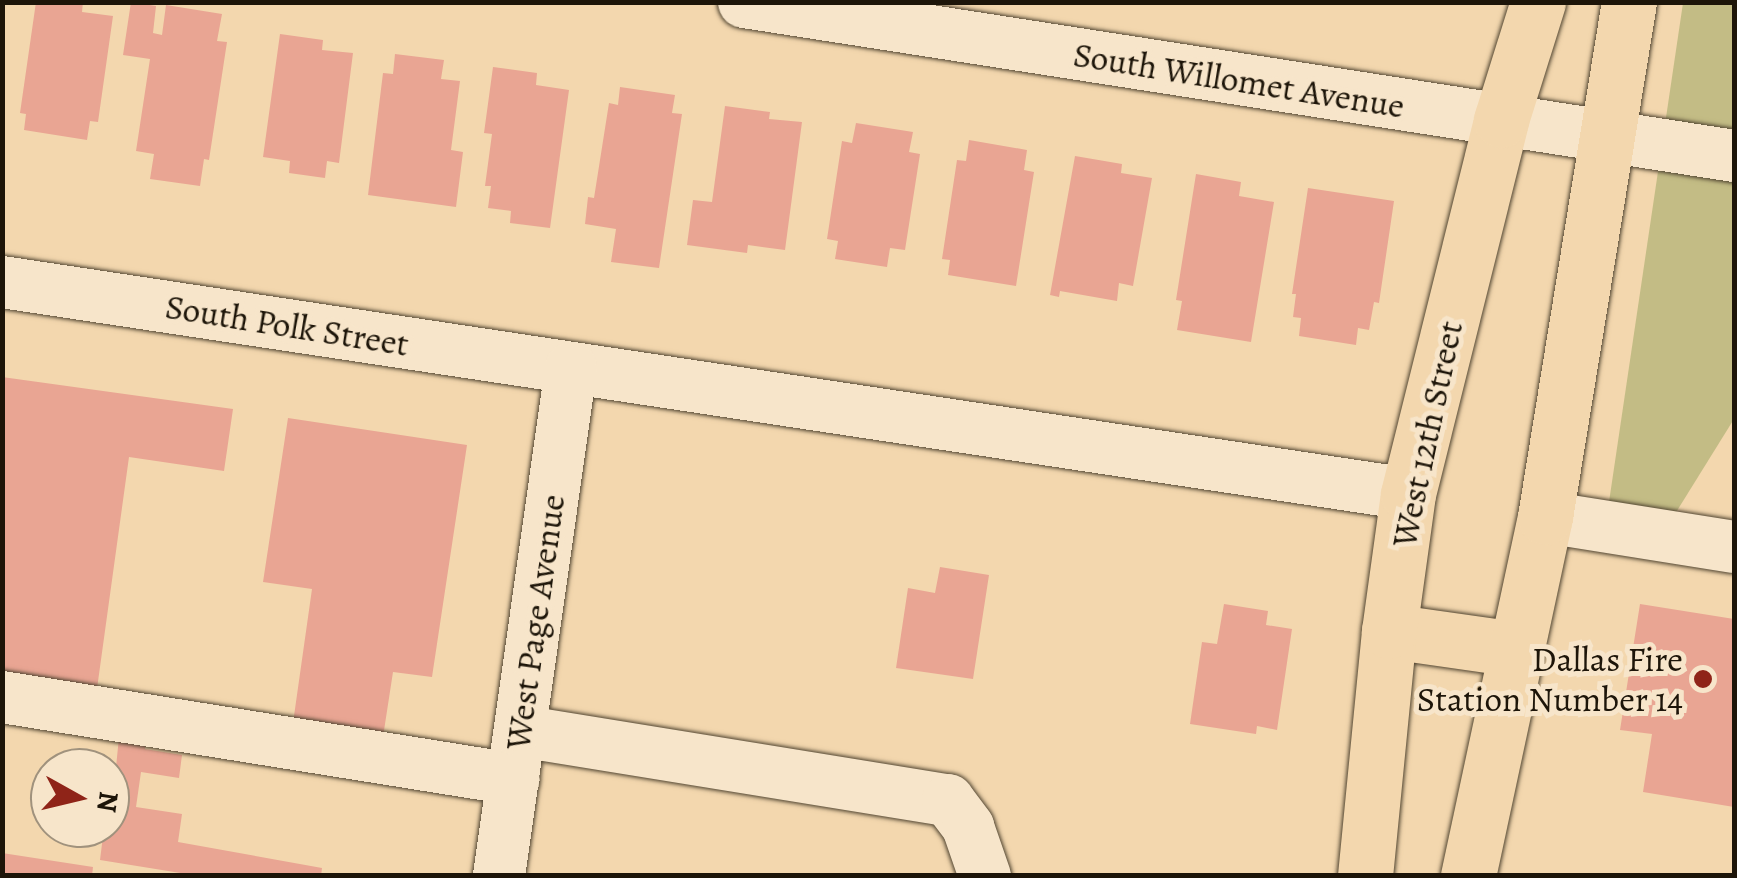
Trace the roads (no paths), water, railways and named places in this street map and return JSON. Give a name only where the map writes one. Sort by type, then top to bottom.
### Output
[{"type":"main road","name":"West 12th Street","points":[[1365,876],[1389,631],[1408,494],[1501,120],[1538,2]]},
{"type":"main road","points":[[1468,876],[1544,516],[1628,2]]},
{"type":"main road","points":[[1389,631],[1516,649]]},
{"type":"street","name":"South Willomet Avenue","points":[[744,2],[1734,156]]},
{"type":"street","name":"South Polk Street","points":[[2,282],[1408,494]]},
{"type":"street","name":"West Page Avenue","points":[[499,876],[571,368]]},
{"type":"street","points":[[1544,516],[1734,547]]},
{"type":"street","points":[[2,697],[948,800],[968,827],[985,876]]},
{"type":"place","name":"Dallas Fire Station Number 14","points":[[1703,679]]}]
